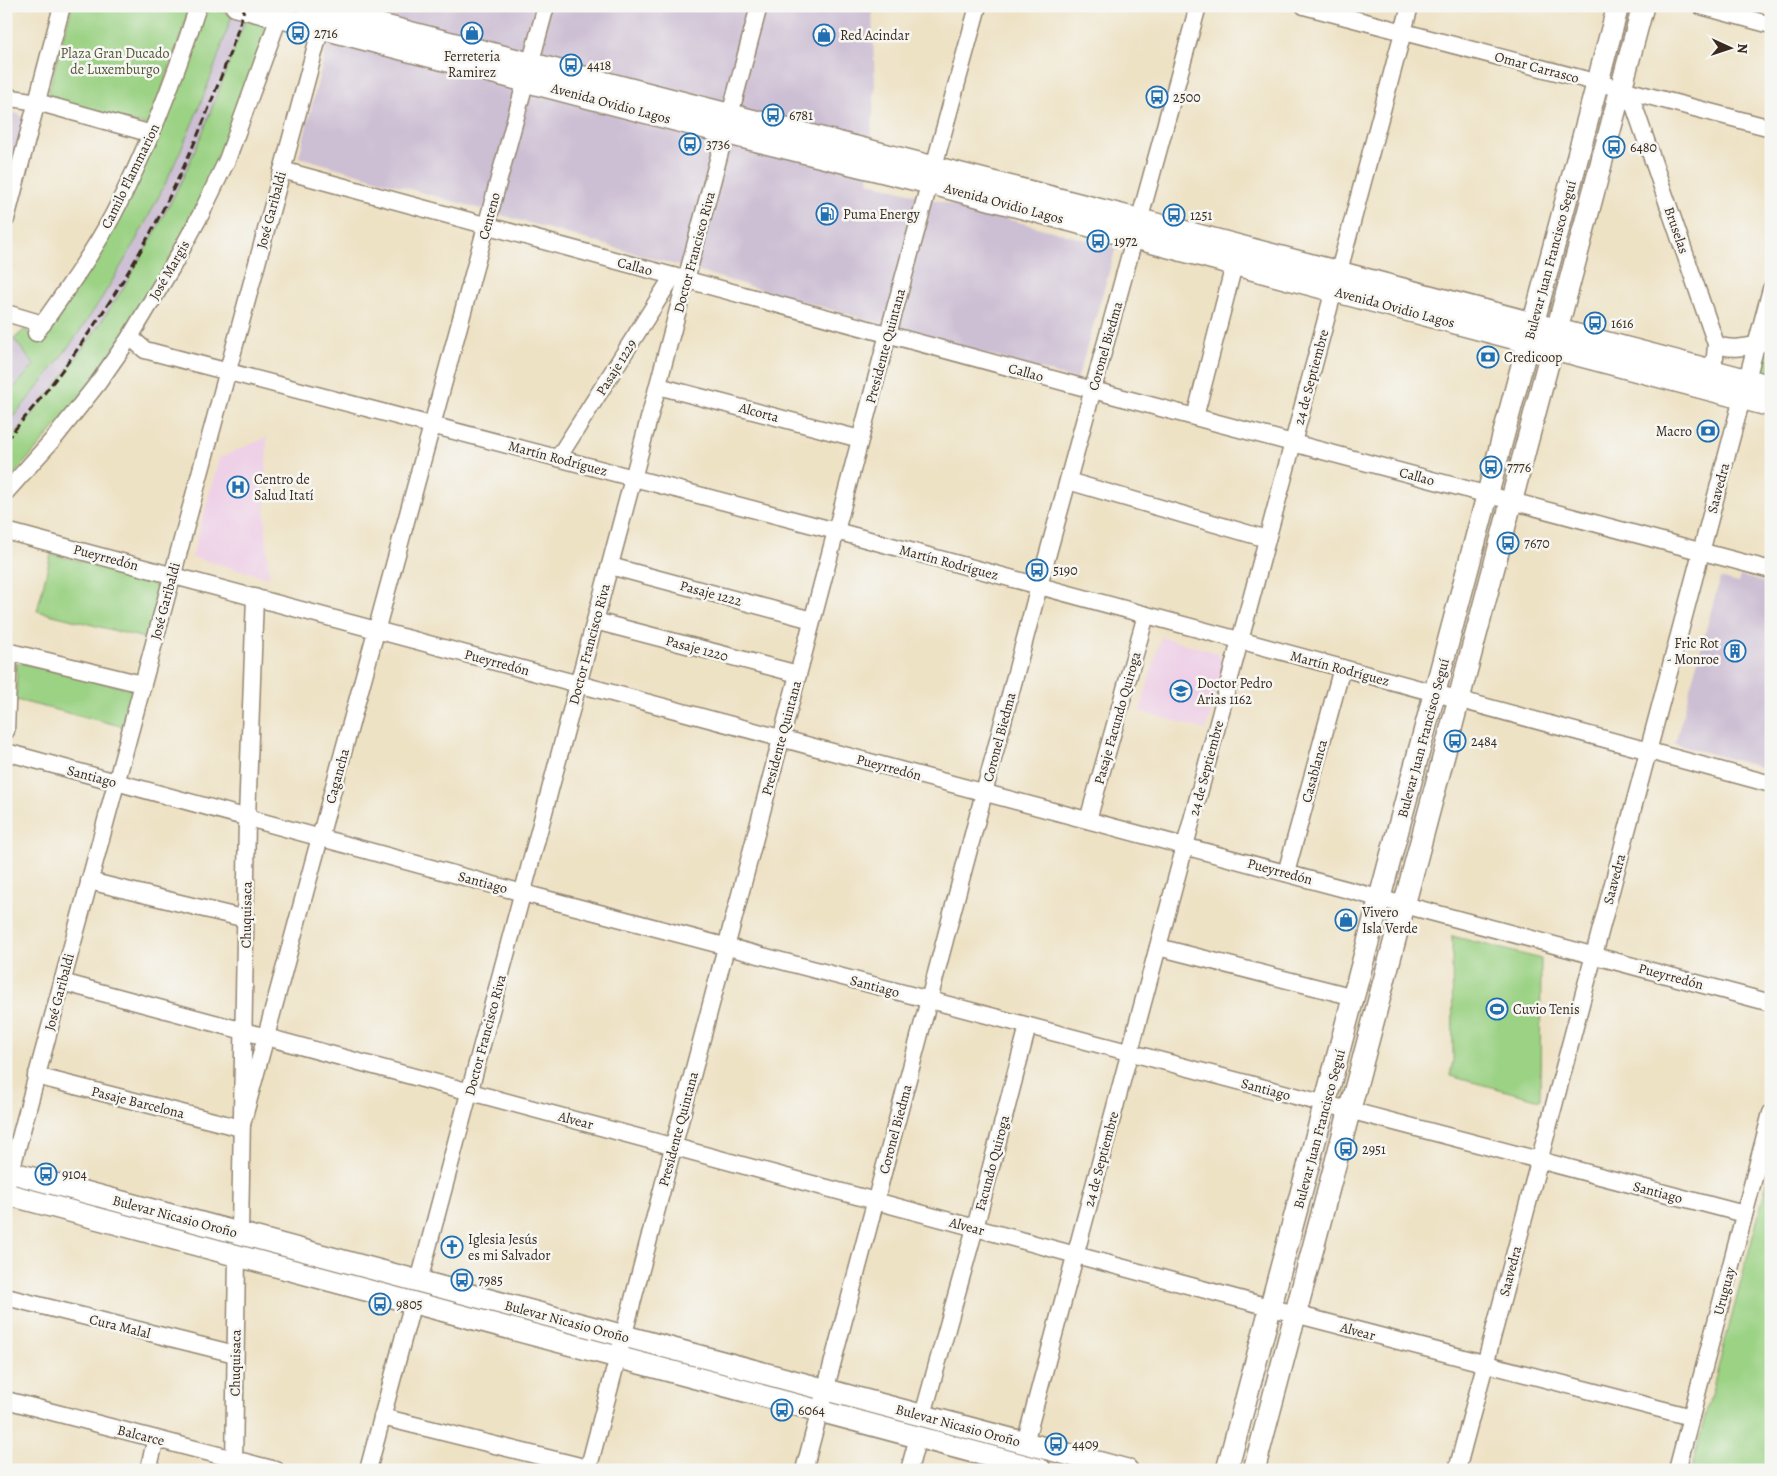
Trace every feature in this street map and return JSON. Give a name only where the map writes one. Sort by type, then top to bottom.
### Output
[{"type":"main road","name":"Avenida Ovidio Lagos","points":[[236,6],[279,17],[320,13],[528,72],[931,175],[1744,389],[1771,386]]},
{"type":"main road","name":"Bulevar Juan Francisco Seguí","points":[[1228,1470],[1618,6]]},
{"type":"main road","name":"Bulevar Juan Francisco Seguí","points":[[1254,1470],[1555,339],[1625,90],[1643,6]]},
{"type":"main road","name":"Avenida Ovidio Lagos","points":[[1137,229],[1234,265],[1337,282]]},
{"type":"main road","name":"Avenida Ovidio Lagos","points":[[1555,339],[1710,370],[1771,406]]},
{"type":"main road","name":"Bulevar Nicasio Oroño","points":[[7,1182],[240,1234],[1127,1470]]},
{"type":"main road","name":"Bulevar Nicasio Oroño","points":[[7,1182],[237,1256],[918,1437],[1018,1467],[1041,1470]]},
{"type":"street","points":[[6,219],[62,6]]},
{"type":"street","name":"Camilo Flammarion","points":[[6,314],[40,328],[66,292],[113,215],[152,134],[179,66],[198,6]]},
{"type":"street","name":"Centeno","points":[[432,425],[546,6]]},
{"type":"street","name":"Doctor Francisco Riva","points":[[419,1281],[658,386],[680,278],[728,124],[759,6]]},
{"type":"street","name":"Presidente Quintana","points":[[588,1469],[860,439],[978,6]]},
{"type":"street","name":"Coronel Biedma","points":[[804,1470],[1039,586],[1198,6]]},
{"type":"street","name":"Omar Carrasco","points":[[1304,6],[1771,128]]},
{"type":"street","name":"24 de Septiembre","points":[[1025,1442],[1410,6]]},
{"type":"street","points":[[1701,6],[1771,25]]},
{"type":"street","name":"José Garibaldi","points":[[7,1182],[282,170],[320,13]]},
{"type":"street","name":"José Margis","points":[[6,492],[62,429],[98,383],[130,337],[172,267],[227,160],[279,17]]},
{"type":"street","name":"Bruselas","points":[[1625,90],[1716,344]]},
{"type":"street","points":[[6,97],[37,102],[152,134]]},
{"type":"street","name":"Callao","points":[[282,170],[1093,390],[1771,570]]},
{"type":"street","points":[[1195,417],[1234,265]]},
{"type":"street","name":"Pasaje 1229","points":[[558,458],[680,278]]},
{"type":"street","name":"Saavedra","points":[[1457,1470],[1744,389],[1763,343],[1771,288]]},
{"type":"street","name":"Martín Rodríguez","points":[[130,337],[145,350],[836,531],[1771,784]]},
{"type":"street","points":[[1710,370],[1715,357],[1716,344],[1724,348],[1738,348],[1763,343]]},
{"type":"street","name":"Alcorta","points":[[658,386],[860,439]]},
{"type":"street","name":"Cagancha","points":[[241,1128],[432,425]]},
{"type":"street","points":[[1068,481],[1268,539]]},
{"type":"street","name":"Pueyrredón","points":[[6,532],[1771,1003]]},
{"type":"street","name":"Pasaje 1222","points":[[610,566],[812,620]]},
{"type":"street","name":"Chuquisaca","points":[[240,1234],[247,818],[255,597]]},
{"type":"street","name":"Pasaje Facundo Quiroga","points":[[1088,820],[1146,615]]},
{"type":"street","name":"Pasaje 1220","points":[[595,621],[798,674]]},
{"type":"street","points":[[6,731],[7,651],[142,684]]},
{"type":"street","name":"Casablanca","points":[[1286,873],[1342,668]]},
{"type":"street","name":"Santiago","points":[[6,752],[726,947],[1744,1214]]},
{"type":"street","points":[[89,881],[246,919]]},
{"type":"street","points":[[1158,947],[1354,997]]},
{"type":"street","name":"Alvear","points":[[62,982],[1272,1308],[1691,1418]]},
{"type":"street","name":"Facundo Quiroga","points":[[923,1415],[1028,1026]]},
{"type":"street","name":"Pasaje Barcelona","points":[[36,1076],[241,1128]]},
{"type":"street","name":"Uruguay","points":[[1677,1470],[1771,1113]]},
{"type":"street","name":"Chuquisaca","points":[[234,1464],[237,1256]]},
{"type":"street","name":"Cura Malal","points":[[6,1297],[235,1354]]},
{"type":"street","points":[[368,1470],[413,1302]]},
{"type":"street","name":"Balcarce","points":[[6,1400],[156,1439],[234,1464],[276,1470]]},
{"type":"street","points":[[382,1416],[588,1469]]},
{"type":"street","points":[[910,1470],[918,1437]]},
{"type":"street","points":[[148,1470],[156,1439]]},
{"type":"shaded area","points":[[337,6],[857,6],[872,10],[875,87],[868,182],[1116,248],[1077,380],[299,157]]},
{"type":"shaded area","points":[[232,15],[246,18],[204,129],[182,180],[154,234],[121,292],[91,337],[61,379],[6,445],[6,424],[55,366],[86,321],[144,227],[183,146],[206,91]]},
{"type":"shaded area","points":[[6,111],[21,115],[25,129],[6,197]]},
{"type":"shaded area","points":[[6,329],[34,365],[6,397]]},
{"type":"shaded area","name":"Centro de Salud Itatí","points":[[267,437],[265,516],[269,578],[192,557],[219,458]]},
{"type":"shaded area","name":"Fric Rot - Monroe","points":[[1740,576],[1771,584],[1771,770],[1675,744],[1720,578],[1738,583]]},
{"type":"shaded area","name":"Doctor Pedro Arias 1162","points":[[1161,637],[1218,653],[1224,664],[1206,730],[1140,711]]},
{"type":"green space","name":"Plaza Gran Ducado de Luxemburgo","points":[[72,6],[187,6],[190,9],[150,123],[145,125],[52,101],[49,96],[49,89]]},
{"type":"green space","points":[[212,9],[232,15],[202,100],[166,182],[124,262],[75,338],[25,403],[6,424],[6,397],[34,365],[14,339],[25,329],[34,339],[72,294],[201,19]]},
{"type":"green space","points":[[246,18],[260,22],[264,27],[266,35],[220,157],[191,219],[140,308],[98,372],[54,429],[6,483],[6,445],[61,379],[121,292],[182,180],[204,129]]},
{"type":"green space","points":[[1771,349],[1771,376],[1761,371],[1759,361]]},
{"type":"green space","points":[[51,554],[157,580],[161,589],[148,639],[37,611]]},
{"type":"green space","points":[[17,662],[134,690],[125,727],[16,700]]},
{"type":"green space","name":"Cuvio Tenis","points":[[1452,936],[1541,959],[1540,1100],[1450,1076],[1453,1060]]},
{"type":"green space","points":[[1771,1168],[1771,1470],[1691,1470]]},
{"type":"railway","points":[[6,440],[39,400],[99,318],[151,231],[196,140],[227,60],[245,6]]},
{"type":"place","name":"2716","points":[[298,33]]},
{"type":"place","name":"Ferreteria Ramirez","points":[[472,33]]},
{"type":"place","name":"Red Acindar","points":[[824,35]]},
{"type":"place","name":"4418","points":[[571,65]]},
{"type":"place","name":"2500","points":[[1157,97]]},
{"type":"place","name":"6781","points":[[773,115]]},
{"type":"place","name":"3736","points":[[690,144]]},
{"type":"place","name":"6480","points":[[1614,147]]},
{"type":"place","name":"Puma Energy","points":[[827,214]]},
{"type":"place","name":"1251","points":[[1174,215]]},
{"type":"place","name":"1972","points":[[1098,241]]},
{"type":"place","name":"1616","points":[[1595,323]]},
{"type":"place","name":"Credicoop","points":[[1488,357]]},
{"type":"place","name":"Macro","points":[[1708,431]]},
{"type":"place","name":"7776","points":[[1491,467]]},
{"type":"place","name":"Centro de Salud Itatí","points":[[238,487]]},
{"type":"place","name":"7670","points":[[1508,543]]},
{"type":"place","name":"5190","points":[[1037,570]]},
{"type":"place","name":"Fric Rot - Monroe","points":[[1735,651]]},
{"type":"place","name":"Doctor Pedro Arias 1162","points":[[1181,691]]},
{"type":"place","name":"2484","points":[[1455,741]]},
{"type":"place","name":"Vivero Isla Verde","points":[[1346,920]]},
{"type":"place","name":"Cuvio Tenis","points":[[1497,1009]]},
{"type":"place","name":"2951","points":[[1346,1149]]},
{"type":"place","name":"9104","points":[[46,1174]]},
{"type":"place","name":"Iglesia Jesús es mi Salvador","points":[[452,1247]]},
{"type":"place","name":"7985","points":[[462,1280]]},
{"type":"place","name":"9805","points":[[380,1304]]},
{"type":"place","name":"6064","points":[[782,1410]]},
{"type":"place","name":"4409","points":[[1056,1444]]}]
